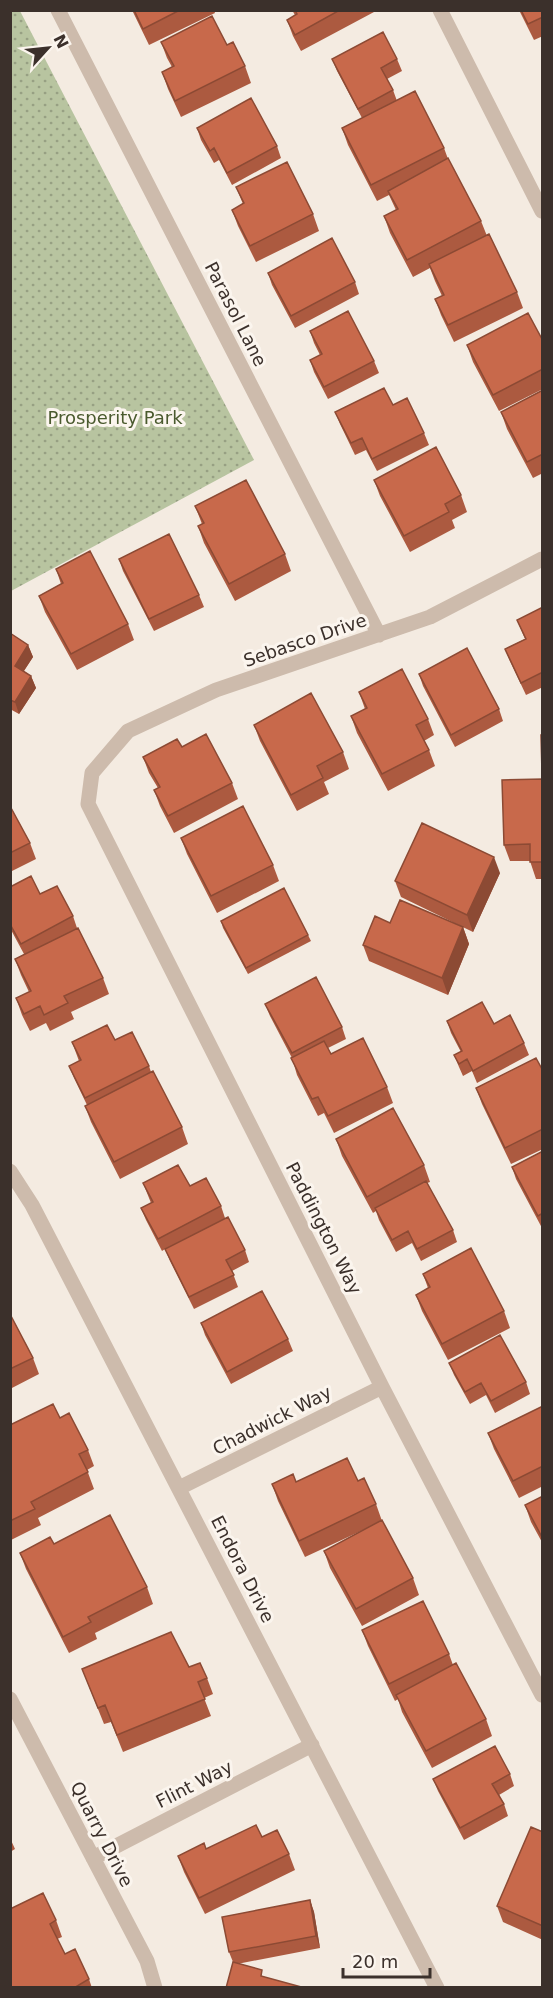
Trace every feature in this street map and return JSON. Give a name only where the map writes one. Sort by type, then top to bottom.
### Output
[{"type":"street","name":"Parasol Lane","points":[[58,10],[379,635]]},
{"type":"street","points":[[440,10],[543,211]]},
{"type":"street","name":"Sebasco Drive","points":[[92,773],[128,730],[216,690],[430,618],[543,559]]},
{"type":"street","name":"Paddington Way","points":[[92,773],[88,804],[382,1387],[543,1695]]},
{"type":"street","name":"Endora Drive","points":[[10,1171],[32,1205],[437,1988]]},
{"type":"street","name":"Chadwick Way","points":[[179,1488],[382,1387]]},
{"type":"street","name":"Quarry Drive","points":[[10,1699],[147,1961],[155,1988]]},
{"type":"street","name":"Flint Way","points":[[93,1858],[312,1745]]},
{"type":"green space","name":"Prosperity Park","points":[[10,11],[20,11],[254,460],[11,591]]},
{"type":"building","points":[[134,10],[180,10],[143,29]]},
{"type":"building","points":[[295,10],[340,10],[295,35],[287,20],[297,14]]},
{"type":"building","points":[[521,10],[543,10],[543,17],[528,24]]},
{"type":"building","points":[[212,16],[227,45],[233,42],[245,66],[175,101],[162,72],[174,66],[161,42]]},
{"type":"building","points":[[383,32],[397,59],[381,68],[393,90],[358,109],[332,59]]},
{"type":"building","points":[[415,91],[444,148],[371,185],[342,128]]},
{"type":"building","points":[[251,98],[277,146],[227,173],[214,148],[210,151],[197,128]]},
{"type":"building","points":[[448,158],[481,221],[407,260],[384,216],[398,209],[388,191]]},
{"type":"building","points":[[287,162],[313,214],[250,246],[232,210],[244,203],[236,187]]},
{"type":"building","points":[[489,234],[517,292],[448,325],[435,299],[444,295],[429,264]]},
{"type":"building","points":[[332,238],[355,282],[291,316],[268,273]]},
{"type":"building","points":[[348,311],[374,361],[324,387],[310,360],[322,354],[310,331]]},
{"type":"building","points":[[528,313],[543,341],[543,369],[493,395],[467,345]]},
{"type":"building","points":[[384,388],[393,405],[407,398],[424,433],[372,459],[362,438],[351,443],[335,412]]},
{"type":"building","points":[[543,390],[543,454],[527,462],[501,412]]},
{"type":"building","points":[[436,447],[461,495],[445,504],[449,512],[404,536],[374,480]]},
{"type":"building","points":[[246,480],[285,554],[229,584],[198,526],[204,523],[195,506]]},
{"type":"building","points":[[169,534],[199,595],[149,619],[119,559]]},
{"type":"building","points":[[90,551],[128,624],[71,654],[39,596],[63,583],[56,569]]},
{"type":"building","points":[[543,607],[543,672],[521,683],[505,649],[526,639],[517,620]]},
{"type":"building","points":[[10,633],[28,645],[15,666],[31,676],[15,702],[10,700]]},
{"type":"building","points":[[467,648],[499,709],[451,735],[419,674]]},
{"type":"building","points":[[402,669],[428,719],[416,725],[429,750],[382,774],[351,716],[367,708],[359,692]]},
{"type":"building","points":[[311,693],[343,752],[317,766],[323,778],[291,795],[254,725]]},
{"type":"building","points":[[206,734],[232,783],[168,816],[154,790],[160,787],[143,757],[177,739],[182,747]]},
{"type":"building","points":[[541,735],[543,735],[542,773]]},
{"type":"building","points":[[543,779],[543,862],[530,862],[530,844],[504,845],[502,780]]},
{"type":"building","points":[[10,806],[30,843],[10,853]]},
{"type":"building","points":[[243,806],[273,865],[211,896],[181,838]]},
{"type":"building","points":[[422,823],[494,857],[467,915],[395,881]]},
{"type":"building","points":[[31,876],[40,894],[57,886],[73,916],[21,944],[10,924],[10,887]]},
{"type":"building","points":[[284,888],[308,935],[246,968],[221,921]]},
{"type":"building","points":[[400,900],[463,927],[442,978],[363,945],[375,916],[390,923]]},
{"type":"building","points":[[78,928],[103,978],[64,996],[68,1003],[44,1015],[40,1006],[24,1014],[16,998],[31,991],[15,959]]},
{"type":"building","points":[[316,977],[342,1027],[292,1053],[265,1004]]},
{"type":"building","points":[[482,1002],[494,1024],[510,1015],[524,1043],[473,1071],[467,1059],[459,1064],[454,1055],[462,1051],[447,1021]]},
{"type":"building","points":[[107,1025],[115,1040],[132,1032],[149,1066],[85,1098],[69,1066],[81,1060],[72,1042]]},
{"type":"building","points":[[363,1038],[387,1087],[328,1116],[318,1097],[312,1099],[291,1058],[324,1041],[331,1054]]},
{"type":"building","points":[[536,1058],[543,1071],[543,1129],[505,1148],[476,1088]]},
{"type":"building","points":[[153,1071],[182,1127],[114,1162],[85,1106]]},
{"type":"building","points":[[393,1108],[424,1165],[367,1197],[336,1139]]},
{"type":"building","points":[[543,1151],[543,1213],[538,1216],[512,1167]]},
{"type":"building","points":[[178,1165],[190,1186],[206,1178],[221,1206],[158,1239],[141,1208],[153,1202],[143,1183]]},
{"type":"building","points":[[426,1181],[453,1230],[417,1249],[408,1231],[392,1240],[375,1208]]},
{"type":"building","points":[[228,1217],[245,1250],[226,1260],[234,1275],[189,1297],[165,1249]]},
{"type":"building","points":[[471,1248],[504,1311],[442,1344],[416,1295],[430,1287],[423,1274]]},
{"type":"building","points":[[262,1291],[288,1339],[227,1372],[201,1323]]},
{"type":"building","points":[[10,1314],[33,1358],[10,1369]]},
{"type":"building","points":[[500,1335],[526,1382],[491,1401],[481,1383],[465,1392],[449,1363]]},
{"type":"building","points":[[53,1404],[60,1418],[69,1413],[88,1450],[79,1454],[88,1472],[31,1502],[35,1509],[10,1521],[10,1425]]},
{"type":"building","points":[[543,1406],[543,1466],[513,1481],[488,1433]]},
{"type":"building","points":[[347,1458],[358,1481],[364,1478],[376,1504],[299,1541],[272,1484],[293,1474],[296,1482]]},
{"type":"building","points":[[543,1496],[543,1539],[525,1505]]},
{"type":"building","points":[[110,1515],[147,1587],[88,1617],[91,1622],[63,1637],[20,1553],[50,1537],[54,1544]]},
{"type":"building","points":[[382,1520],[413,1578],[356,1609],[324,1551]]},
{"type":"building","points":[[423,1601],[449,1654],[389,1684],[362,1630]]},
{"type":"building","points":[[171,1632],[189,1667],[200,1663],[207,1678],[198,1682],[205,1699],[117,1735],[105,1705],[98,1708],[82,1669]]},
{"type":"building","points":[[456,1663],[486,1719],[426,1751],[396,1695]]},
{"type":"building","points":[[495,1746],[510,1774],[492,1784],[504,1804],[460,1828],[433,1779]]},
{"type":"building","points":[[256,1825],[262,1837],[277,1830],[289,1854],[199,1898],[178,1856],[204,1843],[206,1849]]},
{"type":"building","points":[[531,1827],[543,1832],[543,1926],[497,1906]]},
{"type":"building","points":[[43,1893],[56,1920],[50,1924],[65,1954],[75,1949],[89,1979],[74,1988],[10,1988],[10,1909]]},
{"type":"building","points":[[310,1900],[316,1936],[229,1952],[222,1917]]},
{"type":"building","points":[[233,1962],[262,1970],[261,1976],[305,1988],[226,1988]]}]
